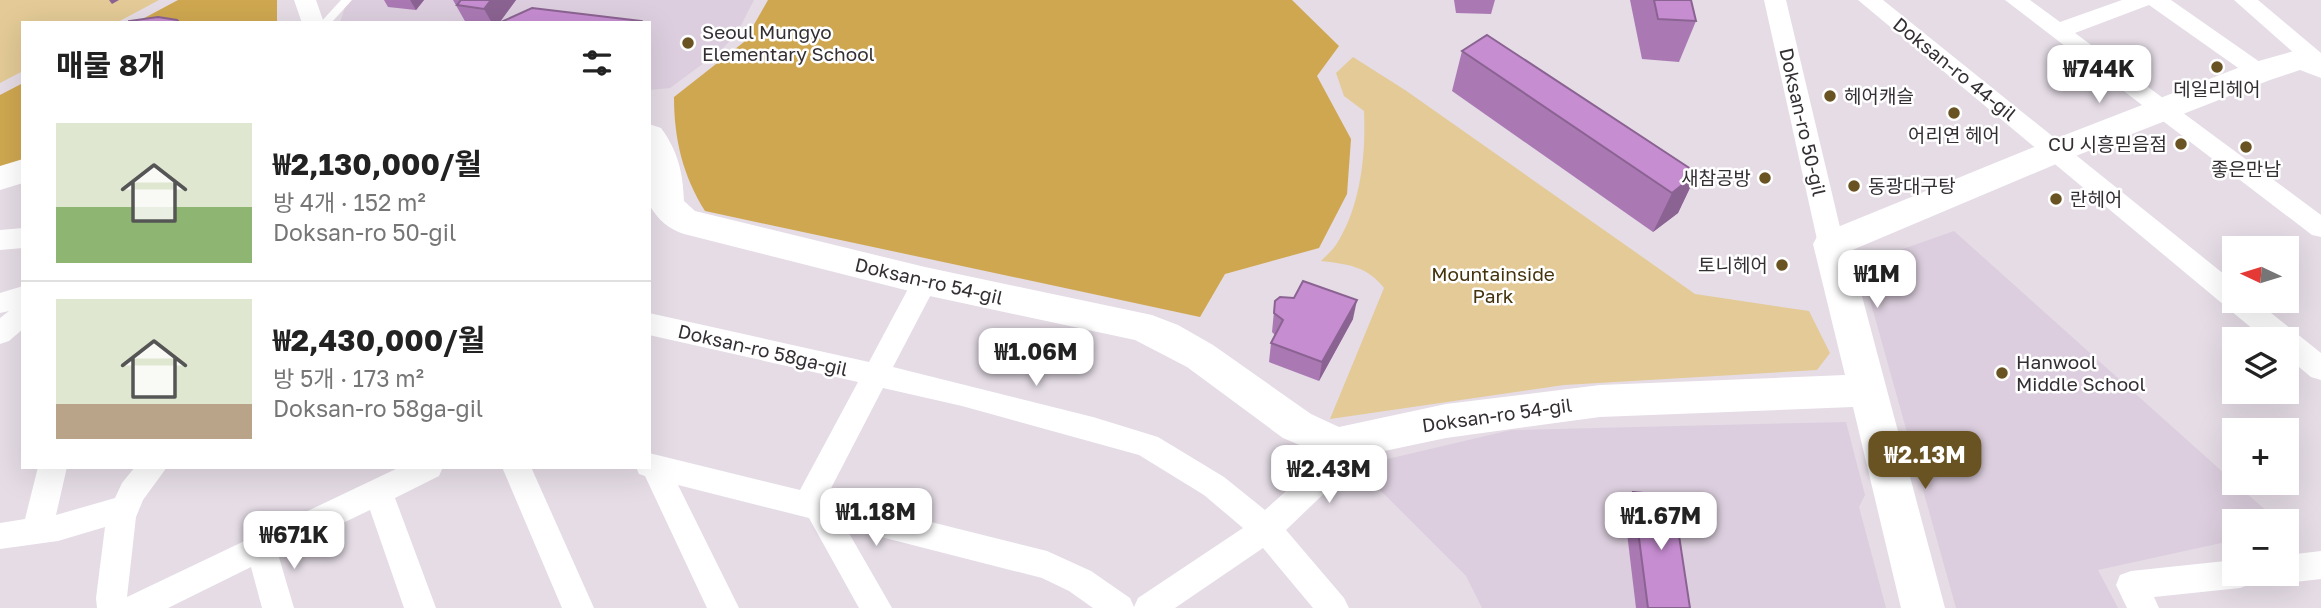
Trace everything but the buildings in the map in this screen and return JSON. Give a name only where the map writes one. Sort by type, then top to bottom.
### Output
[{"type":"street","points":[[305,0],[312,21]]},
{"type":"street","name":"Doksan-ro 50-gil","points":[[1775,0],[1831,244],[1923,608]]},
{"type":"street","name":"Doksan-ro 44-gil","points":[[1869,0],[2222,288]]},
{"type":"street","points":[[2016,0],[2321,228]]},
{"type":"street","points":[[2057,31],[2143,0]]},
{"type":"street","points":[[2156,0],[2259,72]]},
{"type":"street","points":[[2245,0],[2320,66]]},
{"type":"street","points":[[1831,244],[2056,151],[2259,72],[2301,60],[2320,66]]},
{"type":"street","name":"Doksan-ro 54-gil","points":[[651,138],[659,148],[665,168],[667,206],[684,221],[925,281],[1139,326],[1166,336],[1200,356],[1297,426],[1337,444],[1446,421],[1601,401],[1867,390]]},
{"type":"street","points":[[0,178],[21,172]]},
{"type":"street","points":[[0,240],[21,238]]},
{"type":"street","name":"Doksan-ro 58ga-gil","points":[[876,375],[925,281]]},
{"type":"street","points":[[0,303],[21,297]]},
{"type":"street","name":"Doksan-ro 44-gil","points":[[2253,313],[2270,327]]},
{"type":"street","points":[[0,333],[21,316]]},
{"type":"street","name":"Doksan-ro 58ga-gil","points":[[651,324],[876,375],[1080,425],[1148,446],[1214,486],[1266,529],[1333,608]]},
{"type":"street","name":"Doksan-ro 44-gil","points":[[2299,351],[2321,369]]},
{"type":"street","points":[[813,506],[876,375]]},
{"type":"street","points":[[1149,608],[1266,529],[1326,473],[1337,444]]},
{"type":"street","points":[[652,466],[1047,565],[1080,581],[1119,608]]},
{"type":"street","points":[[652,466],[723,608]]},
{"type":"street","points":[[37,531],[52,469]]},
{"type":"street","points":[[113,608],[111,598],[121,517],[132,492],[150,469]]},
{"type":"street","points":[[136,608],[425,469]]},
{"type":"street","points":[[517,469],[578,608]]},
{"type":"street","points":[[378,492],[420,608]]},
{"type":"street","points":[[813,506],[876,608]]},
{"type":"street","points":[[0,536],[58,528],[125,508]]},
{"type":"street","points":[[261,548],[278,608]]},
{"type":"street","points":[[2299,568],[2321,565]]},
{"type":"street","points":[[2143,608],[2131,585],[2222,576]]},
{"type":"lane","points":[[327,21],[347,0]]},
{"type":"shaded area","points":[[178,0],[277,0],[277,21],[139,21]]},
{"type":"shaded area","name":"Seoul Mungyo Elementary School","points":[[347,0],[754,0],[736,35],[719,52],[670,88],[651,90],[651,21],[341,21]]},
{"type":"shaded area","points":[[768,0],[1292,0],[1339,46],[1317,76],[1351,139],[1347,194],[1319,248],[1225,274],[1200,317],[705,211],[681,157],[674,97],[744,42]]},
{"type":"shaded area","points":[[21,84],[21,162],[0,167],[0,95]]},
{"type":"shaded area","name":"Hanwool Middle School","points":[[1954,231],[2222,471],[2222,495],[2249,495],[2265,509],[2222,509],[2222,543],[2098,570],[2118,608],[1956,608],[1860,264]]},
{"type":"shaded area","points":[[1846,422],[1865,495],[1859,507],[1886,608],[1482,608],[1466,576],[1361,471],[1379,461],[1511,430]]},
{"type":"green space","points":[[0,0],[159,0],[120,21],[21,21],[21,72],[0,83]]},
{"type":"green space","name":"Mountainside Park","points":[[1353,57],[1405,90],[1695,294],[1809,311],[1830,353],[1817,370],[1564,385],[1330,419],[1384,288],[1363,271],[1348,265],[1321,261],[1335,246],[1346,226],[1360,177],[1364,111],[1344,96],[1336,73]]},
{"type":"place","name":"Seoul Mungyo Elementary School","points":[[688,43]]},
{"type":"place","name":"데일리헤어","points":[[2217,67]]},
{"type":"place","name":"헤어캐슬","points":[[1830,96]]},
{"type":"place","name":"어리연 헤어","points":[[1954,113]]},
{"type":"place","name":"CU 시흥믿음점","points":[[2181,144]]},
{"type":"place","name":"좋은만남","points":[[2246,147]]},
{"type":"place","name":"새참공방","points":[[1765,178]]},
{"type":"place","name":"동광대구탕","points":[[1854,186]]},
{"type":"place","name":"란헤어","points":[[2056,199]]},
{"type":"place","name":"토니헤어","points":[[1782,265]]},
{"type":"place","name":"Hanwool Middle School","points":[[2002,373]]}]
